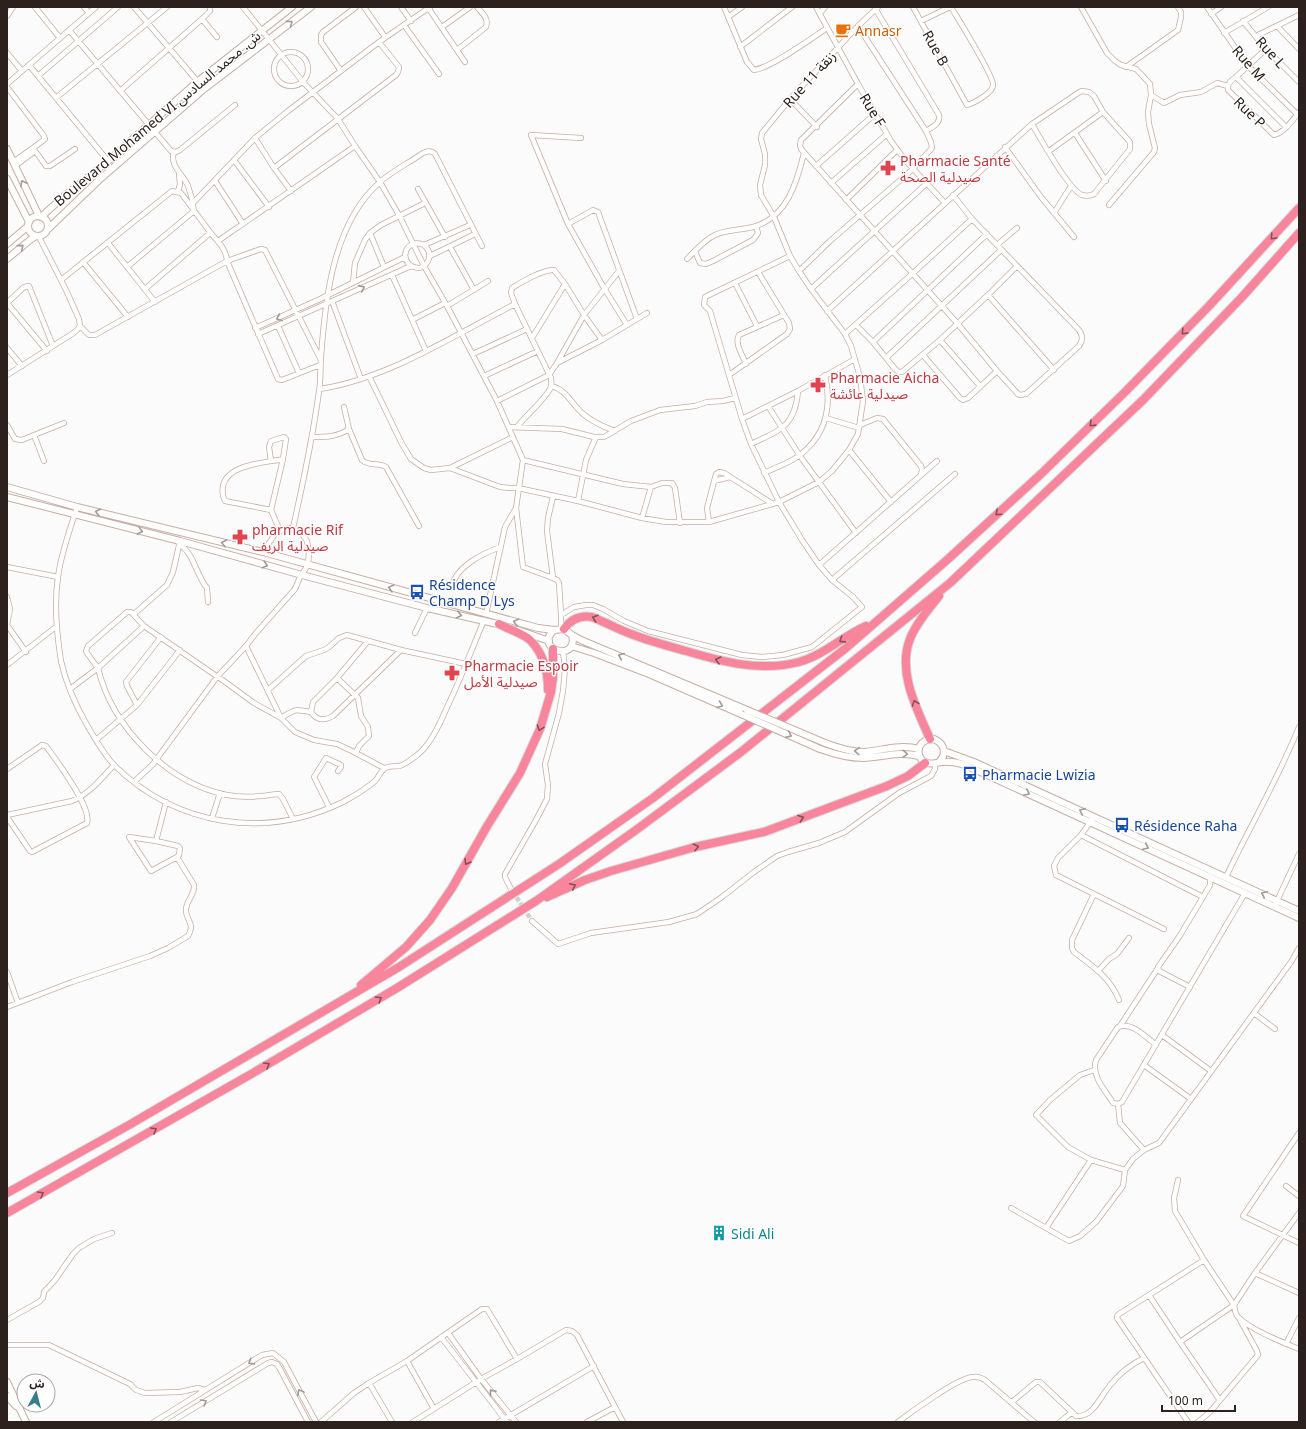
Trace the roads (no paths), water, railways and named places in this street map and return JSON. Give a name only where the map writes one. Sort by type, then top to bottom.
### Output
[{"type":"highway","points":[[7,1193],[135,1121],[399,967],[559,864],[653,798],[846,648],[947,560],[1035,480],[1125,392],[1209,306],[1299,208]]},
{"type":"highway","points":[[7,1213],[312,1039],[536,901],[742,752],[950,583],[1143,400],[1243,296],[1299,233]]},
{"type":"highway","points":[[930,739],[908,683],[906,654],[909,639],[916,625],[950,583]]},
{"type":"highway","points":[[560,629],[574,619],[586,616],[592,617],[630,634],[720,661],[757,667],[769,667],[801,662],[821,653],[861,628],[876,621]]},
{"type":"highway","points":[[499,624],[530,640],[541,655],[548,684],[547,708]]},
{"type":"highway","points":[[346,998],[406,947],[430,920],[452,888],[486,828],[520,773],[534,743],[547,708],[551,692],[553,678],[553,649]]},
{"type":"highway","points":[[536,901],[611,871],[695,847],[764,832],[887,786],[908,776],[922,759]]},
{"type":"street","points":[[7,16],[13,7]]},
{"type":"street","points":[[35,7],[60,38]]},
{"type":"street","points":[[84,7],[89,13]]},
{"type":"street","points":[[7,84],[96,7]]},
{"type":"street","points":[[38,75],[118,7]]},
{"type":"street","points":[[134,7],[204,89]]},
{"type":"street","points":[[57,97],[167,7]]},
{"type":"street","points":[[120,91],[168,47],[202,19],[210,11],[210,7]]},
{"type":"street","points":[[243,7],[303,82],[338,119],[380,182],[497,401],[523,460],[516,508],[523,567],[553,578],[559,583],[561,615],[560,629]]},
{"type":"street","name":"Boulevard Mohamed VI ش. محمد السادس","points":[[40,216],[108,161],[197,82],[292,7]]},
{"type":"street","name":"Boulevard Mohamed VI ش. محمد السادس","points":[[48,229],[98,180],[204,89],[311,7]]},
{"type":"street","points":[[341,71],[321,42],[321,35],[356,7]]},
{"type":"street","points":[[364,7],[385,37]]},
{"type":"street","points":[[401,7],[410,21]]},
{"type":"street","points":[[442,27],[470,7]]},
{"type":"street","points":[[457,50],[486,27],[486,18],[477,7]]},
{"type":"street","points":[[724,7],[747,62],[754,70],[764,68],[827,28]]},
{"type":"street","points":[[728,17],[742,7]]},
{"type":"street","points":[[740,46],[792,7]]},
{"type":"street","name":"Rue F","points":[[816,7],[858,84],[897,150],[912,169],[945,203]]},
{"type":"street","points":[[820,13],[825,7]]},
{"type":"street","name":"Rue B","points":[[913,7],[967,105],[972,104],[989,93],[993,87],[993,84],[988,72],[950,7]]},
{"type":"street","points":[[921,21],[950,7]]},
{"type":"street","points":[[1081,7],[1107,53],[1115,61],[1136,69],[1150,84],[1151,95],[1148,112],[1149,124],[1155,148],[1154,152],[1109,205]]},
{"type":"street","points":[[1126,66],[1178,30],[1181,17],[1181,12],[1178,7]]},
{"type":"street","name":"Rue M","points":[[1207,7],[1248,66],[1298,113]]},
{"type":"street","points":[[1211,14],[1221,7]]},
{"type":"street","points":[[1224,33],[1268,7]]},
{"type":"street","points":[[192,203],[215,181],[255,138],[385,37],[430,8],[465,62]]},
{"type":"street","points":[[877,8],[939,115],[939,120],[936,124],[926,131]]},
{"type":"street","name":"Rue 11 زنقة","points":[[450,468],[500,487],[518,488],[552,497],[578,501],[642,518],[680,523],[708,522],[779,502],[819,482],[832,470],[849,450],[860,426],[863,401],[860,377],[855,359],[845,334],[799,271],[790,256],[774,217],[761,196],[760,185],[765,166],[765,154],[761,139],[762,134],[790,99],[858,26],[877,8]]},
{"type":"street","points":[[1256,36],[1299,15]]},
{"type":"street","points":[[202,19],[217,37]]},
{"type":"street","name":"Rue L","points":[[1243,21],[1266,49],[1299,82]]},
{"type":"street","points":[[404,25],[439,74]]},
{"type":"street","points":[[799,271],[912,169],[932,148],[926,131],[858,26]]},
{"type":"street","points":[[1277,26],[1296,42],[1299,49]]},
{"type":"street","points":[[69,30],[148,125],[171,151],[174,152]]},
{"type":"street","points":[[274,168],[393,78],[398,72],[399,67],[379,42]]},
{"type":"street","points":[[1151,95],[1164,103],[1180,96],[1201,92],[1217,83],[1228,86],[1231,80],[1266,49]]},
{"type":"street","points":[[291,51],[302,54],[308,62],[309,73],[303,82],[293,87],[282,84],[274,75],[274,63],[281,54],[291,51]]},
{"type":"street","points":[[7,53],[22,71]]},
{"type":"street","points":[[29,65],[57,97],[108,161]]},
{"type":"street","points":[[1236,77],[1286,127],[1298,113]]},
{"type":"street","points":[[858,84],[817,127],[801,140],[800,147],[874,232],[957,323],[997,372],[1018,394],[1023,395],[1029,392],[1079,346],[1082,342],[1082,336],[1079,330],[997,245],[953,195]]},
{"type":"street","name":"Rue P","points":[[1228,86],[1228,90],[1231,94],[1275,135],[1286,127]]},
{"type":"street","points":[[7,87],[45,139],[34,150],[14,164]]},
{"type":"street","points":[[827,310],[893,252],[1005,147],[1032,124],[1082,91],[1089,92],[1094,96],[1103,112],[1131,144],[1129,152],[1094,194],[1090,196],[1080,194],[1070,186],[1032,124]]},
{"type":"street","points":[[790,99],[817,127]]},
{"type":"street","points":[[174,152],[180,150],[235,105]]},
{"type":"street","points":[[1049,151],[1103,112]]},
{"type":"street","points":[[816,166],[875,114]]},
{"type":"street","points":[[1075,133],[1106,180]]},
{"type":"street","points":[[831,183],[887,134]]},
{"type":"street","points":[[581,138],[531,135],[568,224],[627,325]]},
{"type":"street","points":[[255,138],[291,191]]},
{"type":"street","points":[[218,241],[355,146]]},
{"type":"street","points":[[1005,147],[1054,213],[1074,237]]},
{"type":"street","points":[[34,150],[48,167],[75,149]]},
{"type":"street","points":[[7,150],[40,216],[46,219],[48,224],[46,233],[30,240],[7,259]]},
{"type":"street","points":[[846,200],[897,150]]},
{"type":"street","points":[[293,528],[313,437],[320,389],[320,364],[326,304],[334,263],[341,239],[360,206],[380,182],[422,153],[428,151],[433,152],[482,246]]},
{"type":"street","points":[[174,152],[172,156],[180,181],[178,192]]},
{"type":"street","points":[[687,259],[715,234],[756,226],[774,217],[786,202],[795,187],[804,153]]},
{"type":"street","points":[[234,160],[269,207]]},
{"type":"street","points":[[178,173],[186,181],[194,211]]},
{"type":"street","points":[[7,179],[28,224],[29,232],[38,237],[61,280],[79,320],[80,326],[89,335],[95,335],[227,261],[264,249],[321,358]]},
{"type":"street","points":[[215,181],[243,224]]},
{"type":"street","points":[[811,289],[926,184]]},
{"type":"street","points":[[1054,213],[1070,186]]},
{"type":"street","points":[[418,189],[445,237]]},
{"type":"street","points":[[61,280],[172,192],[178,192],[181,193],[210,233],[218,241],[225,253],[255,328],[278,379],[282,380],[320,364]]},
{"type":"street","points":[[352,283],[356,263],[370,234],[381,225],[400,217],[425,203]]},
{"type":"street","points":[[568,224],[593,210],[598,212],[637,319]]},
{"type":"street","points":[[127,266],[194,211]]},
{"type":"street","points":[[7,244],[33,218],[40,216]]},
{"type":"street","points":[[845,334],[972,218]]},
{"type":"street","points":[[424,246],[470,225]]},
{"type":"street","points":[[695,251],[700,263],[706,264],[753,240],[758,233],[756,226]]},
{"type":"street","points":[[997,245],[1017,228]]},
{"type":"street","points":[[145,289],[210,233]]},
{"type":"street","points":[[370,234],[384,267]]},
{"type":"street","points":[[430,256],[475,234]]},
{"type":"street","points":[[873,342],[987,234]]},
{"type":"street","points":[[108,242],[154,302]]},
{"type":"street","points":[[412,244],[420,244],[424,246],[427,248],[430,256],[429,260],[424,266],[415,268],[407,263],[405,257],[406,250],[412,244]]},
{"type":"street","points":[[450,247],[474,290]]},
{"type":"street","points":[[886,358],[1002,250]]},
{"type":"street","points":[[561,615],[574,607],[593,605],[624,621],[648,631],[742,655],[771,657],[812,647],[862,607],[853,597],[832,580],[819,565],[779,502],[751,444],[735,398],[710,311],[704,305],[704,297],[790,256]]},
{"type":"street","points":[[255,328],[328,296],[405,257]]},
{"type":"street","points":[[83,262],[128,317]]},
{"type":"street","points":[[258,334],[411,266]]},
{"type":"street","points":[[856,325],[873,342],[895,369],[902,372],[924,355],[1017,266]]},
{"type":"street","points":[[517,427],[544,397],[551,386],[551,380],[515,304],[511,293],[512,288],[543,272],[554,270],[566,284],[584,315],[602,340]]},
{"type":"street","points":[[497,401],[549,375],[584,315],[619,271]]},
{"type":"street","points":[[729,375],[789,332],[789,323],[758,272]]},
{"type":"street","points":[[392,274],[426,351]]},
{"type":"street","points":[[412,320],[474,290],[488,281]]},
{"type":"street","points":[[735,283],[757,326]]},
{"type":"street","points":[[532,338],[566,284]]},
{"type":"street","points":[[47,351],[7,303],[24,287],[30,286],[53,346]]},
{"type":"street","points":[[988,295],[1054,370]]},
{"type":"street","points":[[332,301],[361,379]]},
{"type":"street","points":[[320,389],[369,376],[426,351],[515,304]]},
{"type":"street","points":[[557,363],[602,340],[647,313]]},
{"type":"street","points":[[746,364],[738,344],[737,338],[739,335],[784,315]]},
{"type":"street","points":[[7,375],[47,351],[77,330],[80,326]]},
{"type":"street","points":[[278,326],[299,373]]},
{"type":"street","points":[[473,354],[527,329]]},
{"type":"street","points":[[40,342],[49,337]]},
{"type":"street","points":[[940,340],[980,386]]},
{"type":"street","points":[[7,348],[22,366]]},
{"type":"street","points":[[484,376],[538,351]]},
{"type":"street","points":[[924,355],[962,399],[968,398],[997,372]]},
{"type":"street","points":[[742,419],[855,359]]},
{"type":"street","points":[[764,473],[800,456],[813,443],[820,433],[826,418],[829,402],[826,375]]},
{"type":"street","points":[[369,376],[390,422],[406,452],[424,468],[431,470],[450,468],[513,437]]},
{"type":"street","points":[[551,386],[561,390],[587,417],[615,431]]},
{"type":"street","points":[[751,444],[783,428],[797,405],[798,390]]},
{"type":"street","points":[[509,427],[562,429],[596,437],[604,436],[631,422],[660,410],[695,406],[706,402],[723,401],[735,398]]},
{"type":"street","points":[[768,406],[800,456],[856,533]]},
{"type":"street","points":[[344,407],[349,429],[362,460],[365,463],[382,464],[386,467],[419,526]]},
{"type":"street","points":[[826,418],[860,426],[877,418],[883,419],[921,466],[921,475]]},
{"type":"street","points":[[7,425],[15,439],[22,440],[64,423]]},
{"type":"street","points":[[313,437],[338,435],[349,429]]},
{"type":"street","points":[[34,435],[44,461]]},
{"type":"street","points":[[271,461],[269,447],[271,441],[282,437],[286,439],[271,510],[280,531]]},
{"type":"street","points":[[578,501],[589,451],[596,437]]},
{"type":"street","points":[[849,450],[891,502]]},
{"type":"street","points":[[271,510],[225,501],[222,492],[224,480],[237,469],[283,459]]},
{"type":"street","points":[[523,460],[623,484],[651,487],[669,482],[673,484],[675,488],[680,523]]},
{"type":"street","points":[[819,565],[937,461]]},
{"type":"street","points":[[832,580],[955,474]]},
{"type":"street","points":[[708,522],[707,508],[714,481],[730,477],[773,504]]},
{"type":"street","points":[[7,487],[77,507],[263,552],[538,628],[567,630],[572,635],[825,744],[843,750],[854,752],[899,747],[919,749]]},
{"type":"street","points":[[642,518],[651,487]]},
{"type":"street","points":[[7,497],[427,608],[484,620],[549,640]]},
{"type":"street","points":[[552,497],[547,531],[553,578]]},
{"type":"street","points":[[56,509],[59,502]]},
{"type":"street","points":[[77,507],[66,539],[58,577],[57,626],[61,662],[70,689],[79,712],[96,740],[114,764],[152,796],[192,813],[248,824],[273,823],[292,819],[329,808],[343,802],[376,780],[384,768],[388,766],[402,766],[426,747],[440,724],[484,620]]},
{"type":"street","points":[[486,614],[505,527],[516,508]]},
{"type":"street","points":[[134,782],[157,758],[217,676],[246,646],[295,589],[308,565],[309,545],[307,540],[302,532],[293,528],[274,534],[263,552]]},
{"type":"street","points":[[180,542],[187,550],[203,584],[207,588],[208,602]]},
{"type":"street","points":[[134,614],[167,585],[173,572],[180,542]]},
{"type":"street","points":[[452,587],[454,579],[464,568],[484,554],[501,547]]},
{"type":"street","points":[[7,566],[58,577]]},
{"type":"street","points":[[7,597],[10,609],[7,625],[26,652]]},
{"type":"street","points":[[415,633],[427,608]]},
{"type":"street","points":[[292,819],[283,799],[279,794],[238,797],[220,793],[200,786],[182,777],[157,758],[131,734],[121,720],[107,696],[98,668],[86,651],[88,646],[127,612],[132,612],[144,626],[254,703],[281,718],[295,732],[314,740],[337,744],[384,768]]},
{"type":"street","points":[[7,665],[26,652],[57,626]]},
{"type":"street","points":[[70,689],[98,668],[144,626]]},
{"type":"street","points":[[560,629],[551,633],[549,640],[553,649],[556,651],[563,652],[571,646],[572,635]]},
{"type":"street","points":[[268,690],[306,656],[329,647],[343,636],[347,635],[401,650],[466,664]]},
{"type":"street","points":[[137,705],[126,682],[161,637]]},
{"type":"street","points":[[311,712],[313,702],[337,678],[368,641]]},
{"type":"street","points":[[246,646],[281,718]]},
{"type":"street","points":[[571,646],[649,674],[820,749],[851,758],[864,758],[899,753],[937,763],[954,762],[968,766],[1092,819],[1211,873],[1245,893],[1299,911]]},
{"type":"street","points":[[96,740],[137,705],[180,650]]},
{"type":"street","points":[[281,718],[296,710],[311,712],[319,719],[326,720],[333,716],[401,650]]},
{"type":"street","points":[[511,889],[505,874],[547,799],[548,785],[545,764],[559,713],[563,691],[565,668],[563,652]]},
{"type":"street","points":[[337,678],[355,694],[359,701],[362,720],[368,727],[368,738],[359,746],[356,753]]},
{"type":"street","points":[[1226,877],[1248,831],[1275,781],[1299,727]]},
{"type":"street","points":[[532,921],[558,944],[592,933],[669,922],[697,914],[777,856],[830,839],[845,832],[894,796],[931,776],[937,763],[943,757],[944,751],[941,744],[938,741],[930,739],[921,744],[919,749],[922,759]]},
{"type":"street","points":[[7,769],[42,745],[45,745],[80,797],[88,818],[87,823],[32,852],[7,816],[72,801],[80,797],[94,786],[114,764]]},
{"type":"street","points":[[944,751],[974,762],[1092,819]]},
{"type":"street","points":[[329,808],[314,777],[326,758],[341,765],[338,771]]},
{"type":"street","points":[[212,818],[220,793]]},
{"type":"street","points":[[156,840],[166,802]]},
{"type":"street","points":[[1092,819],[1081,835],[1058,858],[1055,863],[1054,870],[1056,875],[1164,929]]},
{"type":"street","points":[[1081,835],[1203,897]]},
{"type":"street","points":[[131,836],[156,840],[180,847],[179,854],[177,858],[151,871],[129,838],[131,836]]},
{"type":"street","points":[[1276,903],[1299,854]]},
{"type":"street","points":[[7,1007],[72,982],[150,956],[168,948],[188,936],[192,925],[186,908],[193,894],[194,885],[177,858]]},
{"type":"street","points":[[1211,873],[1226,877],[1276,903],[1299,918]]},
{"type":"street","points":[[1118,1104],[1113,1103],[1096,1076],[1094,1070],[1096,1060],[1120,1026],[1203,897],[1210,885],[1211,873]]},
{"type":"street","points":[[1118,1104],[1122,1102],[1245,893]]},
{"type":"street","points":[[1094,894],[1071,945],[1074,952],[1098,971],[1112,985],[1119,1000]]},
{"type":"street","points":[[1098,971],[1109,959],[1117,954],[1129,938]]},
{"type":"street","points":[[1011,1208],[1069,1241],[1080,1236],[1096,1222],[1123,1186],[1124,1170],[1133,1159],[1144,1150],[1159,1143],[1291,962],[1299,948]]},
{"type":"street","points":[[1158,968],[1159,971],[1190,987]]},
{"type":"street","points":[[7,972],[18,1004]]},
{"type":"street","points":[[1254,1013],[1275,1029]]},
{"type":"street","points":[[1120,1026],[1129,1026],[1156,1045]]},
{"type":"street","points":[[1162,1035],[1211,1071]]},
{"type":"street","points":[[1144,1065],[1191,1099]]},
{"type":"street","points":[[1094,1070],[1080,1075],[1050,1100],[1036,1115],[1068,1148],[1091,1160],[1124,1170]]},
{"type":"street","points":[[1118,1104],[1120,1123],[1144,1150]]},
{"type":"street","points":[[1299,1133],[1243,1216],[1299,1244]]},
{"type":"street","points":[[1046,1228],[1091,1160]]},
{"type":"street","points":[[1178,1180],[1174,1198],[1175,1211],[1204,1260],[1234,1305],[1238,1316],[1258,1351],[1258,1355],[1210,1412],[1198,1422]]},
{"type":"street","points":[[1286,1186],[1299,1196]]},
{"type":"street","points":[[1180,1342],[1234,1305],[1255,1273],[1299,1213]]},
{"type":"street","points":[[7,1320],[39,1302],[43,1298],[44,1292],[79,1248],[94,1239],[112,1233]]},
{"type":"street","points":[[1188,1422],[1117,1316],[1204,1260]]},
{"type":"street","points":[[1255,1273],[1299,1293]]},
{"type":"street","points":[[1150,1295],[1219,1400]]},
{"type":"street","points":[[321,1422],[354,1393],[407,1361],[482,1309],[487,1309],[517,1359]]},
{"type":"street","points":[[1238,1316],[1252,1326],[1286,1344],[1299,1349]]},
{"type":"street","points":[[1286,1344],[1299,1318]]},
{"type":"street","points":[[413,1422],[481,1379],[566,1330],[570,1330],[577,1335],[623,1422]]},
{"type":"street","points":[[448,1333],[481,1379],[516,1422]]},
{"type":"street","points":[[441,1337],[506,1420]]},
{"type":"street","points":[[7,1345],[49,1345],[130,1384],[140,1392],[180,1392],[198,1388],[206,1390]]},
{"type":"street","points":[[272,1362],[273,1353]]},
{"type":"street","points":[[154,1422],[262,1355],[273,1353],[284,1362],[316,1422]]},
{"type":"street","points":[[1012,1402],[1036,1382],[1040,1382],[1076,1416],[1086,1415],[1091,1411],[1111,1384],[1144,1358]]},
{"type":"street","points":[[407,1361],[434,1409]]},
{"type":"street","points":[[171,1422],[272,1362],[277,1364],[308,1422]]},
{"type":"street","points":[[500,1422],[506,1420],[594,1366]]},
{"type":"street","points":[[898,1422],[954,1384],[973,1376],[982,1378],[1034,1422]]},
{"type":"street","points":[[7,1382],[16,1402]]},
{"type":"street","points":[[369,1383],[392,1422]]},
{"type":"street","points":[[7,1396],[16,1405]]},
{"type":"street","points":[[587,1422],[615,1407]]},
{"type":"street","points":[[1060,1422],[1072,1412]]},
{"type":"street","points":[[22,1413],[26,1422]]},
{"type":"tunnel","points":[[513,892],[532,921]]},
{"type":"place","name":"Annasr","points":[[843,30]]},
{"type":"place","name":"Pharmacie Santé صيدلية الصحة","points":[[888,168]]},
{"type":"place","name":"Pharmacie Aicha صيدلية عائشة","points":[[818,385]]},
{"type":"place","name":"pharmacie Rif صيدلية الريف","points":[[240,537]]},
{"type":"place","name":"Résidence Champ D Lys","points":[[417,592]]},
{"type":"place","name":"Pharmacie Espoir صيدلية الأمل","points":[[452,673]]},
{"type":"place","name":"Pharmacie Lwizia","points":[[970,774]]},
{"type":"place","name":"Résidence Raha","points":[[1122,825]]},
{"type":"place","name":"Sidi Ali","points":[[719,1233]]}]
